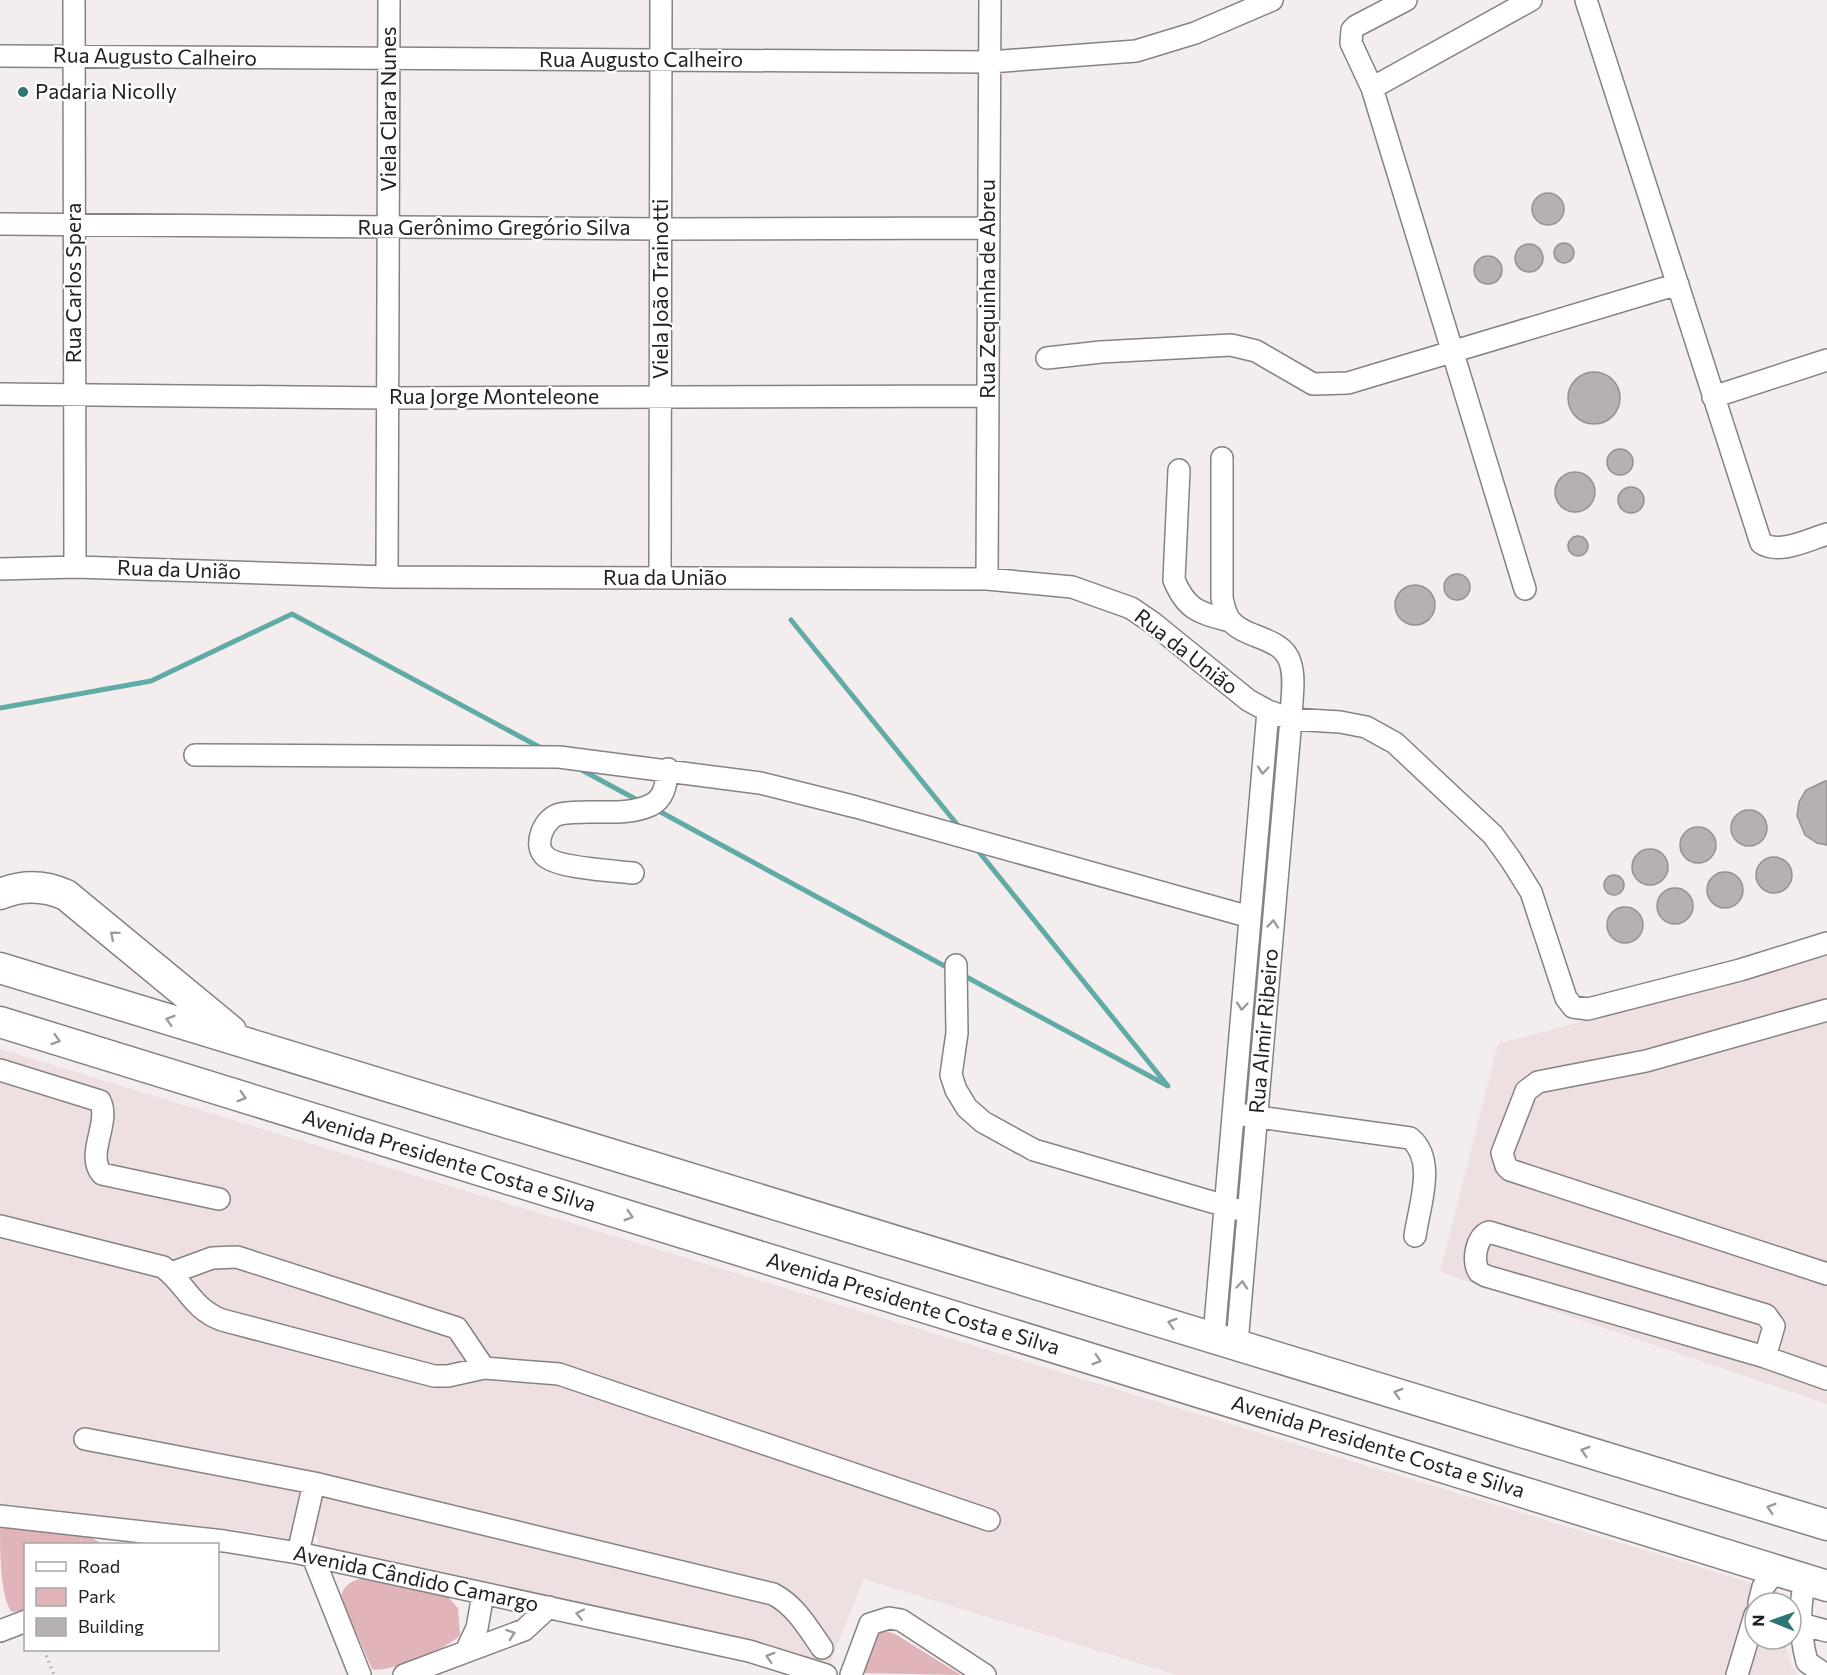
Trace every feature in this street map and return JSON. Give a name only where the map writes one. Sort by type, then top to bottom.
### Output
[{"type":"highway","points":[[0,894],[10,890],[41,886],[66,895],[246,1042]]},
{"type":"highway","points":[[0,968],[1827,1525]]},
{"type":"highway","name":"Avenida Presidente Costa e Silva","points":[[0,1022],[1816,1582]]},
{"type":"street","name":"Rua Carlos Spera","points":[[74,0],[75,567]]},
{"type":"street","name":"Viela Clara Nunes","points":[[387,578],[389,0]]},
{"type":"street","name":"Viela João Trainotti","points":[[660,578],[661,0]]},
{"type":"street","name":"Rua Zequinha de Abreu","points":[[987,579],[990,0]]},
{"type":"street","name":"Rua Augusto Calheiro","points":[[0,56],[990,62],[1136,51],[1195,33],[1272,0]]},
{"type":"street","points":[[1406,0],[1352,30],[1351,43],[1371,88],[1454,351],[1525,589]]},
{"type":"street","points":[[1371,88],[1531,0]]},
{"type":"street","points":[[1586,0],[1761,543],[1771,548],[1780,548],[1827,534]]},
{"type":"street","name":"Rua Gerônimo Gregório Silva","points":[[0,224],[661,229],[989,228]]},
{"type":"street","points":[[1047,358],[1101,352],[1231,345],[1256,351],[1297,377],[1325,386],[1348,383],[1678,284]]},
{"type":"street","points":[[1713,397],[1827,360]]},
{"type":"street","name":"Rua Jorge Monteleone","points":[[0,394],[387,398],[988,396]]},
{"type":"street","points":[[1222,458],[1222,598],[1230,621]]},
{"type":"street","name":"Rua Almir Ribeiro","points":[[1179,470],[1174,580],[1181,597],[1193,610],[1230,621],[1238,627],[1263,637],[1285,652],[1292,670],[1291,719],[1249,1213],[1226,1340]]},
{"type":"street","name":"Rua da União","points":[[0,568],[75,567],[387,578],[987,579],[1072,587],[1131,608],[1153,623],[1248,700],[1268,711],[1291,719],[1340,722],[1366,727],[1395,743],[1493,835],[1531,892],[1566,998],[1573,1007],[1588,1009],[1740,970],[1827,943]]},
{"type":"street","name":"Rua Almir Ribeiro","points":[[1226,1340],[1225,1206],[1268,711]]},
{"type":"street","points":[[195,755],[559,757],[668,769],[760,783],[856,807],[1250,917]]},
{"type":"street","points":[[633,873],[556,862],[544,856],[539,845],[542,830],[558,814],[620,812],[653,804],[661,798],[668,769]]},
{"type":"street","points":[[956,965],[957,1033],[951,1075],[956,1090],[967,1108],[983,1122],[1035,1150],[1249,1213]]},
{"type":"street","points":[[1827,1011],[1646,1061],[1538,1082],[1526,1091],[1502,1153],[1506,1166],[1510,1170],[1827,1274]]},
{"type":"street","points":[[0,1070],[99,1101],[102,1110],[96,1162],[102,1174],[219,1199]]},
{"type":"street","points":[[1233,1113],[1410,1138],[1422,1149],[1425,1167],[1415,1236]]},
{"type":"street","points":[[0,1226],[163,1268],[171,1273],[196,1305],[222,1320],[434,1376],[448,1376],[484,1368],[558,1374],[989,1520]]},
{"type":"street","points":[[1765,1357],[1774,1326],[1766,1315],[1489,1232],[1481,1238],[1474,1261],[1479,1272],[1486,1276],[1765,1357],[1827,1378]]},
{"type":"street","points":[[171,1273],[212,1258],[237,1257],[457,1328],[484,1368]]},
{"type":"street","points":[[85,1439],[314,1483],[773,1594],[786,1601],[798,1614],[822,1648]]},
{"type":"street","points":[[314,1483],[305,1555],[360,1675]]},
{"type":"street","name":"Avenida Cândido Camargo","points":[[0,1516],[143,1538],[219,1543],[305,1555],[749,1651],[826,1675]]},
{"type":"street","points":[[1762,1591],[1777,1570]]},
{"type":"street","points":[[1803,1592],[1816,1582]]},
{"type":"street","points":[[467,1649],[477,1628],[483,1594]]},
{"type":"street","points":[[404,1675],[467,1649],[524,1630],[549,1607]]},
{"type":"street","points":[[851,1675],[870,1624],[889,1618],[901,1620],[986,1675]]},
{"type":"street","points":[[0,1630],[24,1622]]},
{"type":"street","points":[[1803,1625],[1827,1631]]},
{"type":"street","points":[[1803,1637],[1807,1662],[1826,1675]]},
{"type":"street","points":[[1737,1675],[1744,1651]]},
{"type":"path","points":[[44,1651],[54,1675]]},
{"type":"shaded area","points":[[1827,956],[1827,1404],[1440,1272],[1498,1044]]},
{"type":"shaded area","points":[[0,1049],[1778,1591],[1743,1591],[1743,1651],[1787,1651],[1792,1667],[1798,1675],[1177,1675],[864,1579],[830,1664],[754,1641],[318,1547],[318,1537],[295,1530],[288,1539],[253,1532],[0,1503]]},
{"type":"green space","points":[[0,1526],[86,1535],[101,1543],[24,1543],[24,1611],[12,1612],[8,1605],[3,1585]]},
{"type":"green space","points":[[367,1578],[448,1597],[458,1608],[460,1635],[418,1659],[390,1668],[372,1669],[341,1598],[350,1583]]},
{"type":"green space","points":[[884,1630],[895,1634],[961,1675],[858,1673],[878,1634]]},
{"type":"building","points":[[1548,193],[1559,198],[1564,209],[1559,220],[1548,225],[1537,220],[1532,209],[1537,198]]},
{"type":"building","points":[[1564,243],[1571,246],[1574,253],[1571,260],[1564,263],[1557,260],[1554,253],[1557,246]]},
{"type":"building","points":[[1529,244],[1539,248],[1543,258],[1539,268],[1529,272],[1519,268],[1515,258],[1519,248]]},
{"type":"building","points":[[1488,256],[1498,260],[1502,270],[1498,280],[1488,284],[1478,280],[1474,270],[1478,260]]},
{"type":"building","points":[[1589,372],[1599,372],[1613,379],[1620,398],[1613,417],[1599,424],[1589,424],[1579,420],[1572,413],[1568,403],[1568,393],[1572,383],[1579,376]]},
{"type":"building","points":[[1620,449],[1630,452],[1633,462],[1630,472],[1620,475],[1610,472],[1607,462],[1610,452]]},
{"type":"building","points":[[1575,472],[1583,473],[1589,478],[1594,484],[1594,500],[1589,506],[1583,511],[1575,512],[1567,511],[1561,506],[1556,500],[1555,492],[1556,484],[1561,478],[1567,473]]},
{"type":"building","points":[[1631,487],[1641,490],[1644,500],[1641,510],[1631,513],[1621,510],[1618,500],[1621,490]]},
{"type":"building","points":[[1578,536],[1585,539],[1588,546],[1585,553],[1578,556],[1571,553],[1568,546],[1571,539]]},
{"type":"building","points":[[1457,574],[1467,577],[1470,587],[1467,597],[1457,600],[1447,597],[1444,587],[1447,577]]},
{"type":"building","points":[[1415,585],[1423,586],[1429,591],[1434,597],[1434,613],[1429,619],[1423,624],[1415,625],[1407,624],[1401,619],[1396,613],[1395,605],[1396,597],[1401,591],[1407,586]]},
{"type":"building","points":[[1827,781],[1827,845],[1817,843],[1805,835],[1797,816],[1799,802],[1806,790]]},
{"type":"building","points":[[1749,810],[1762,815],[1767,828],[1762,841],[1749,846],[1736,841],[1731,828],[1736,815]]},
{"type":"building","points":[[1698,827],[1711,832],[1716,845],[1711,858],[1698,863],[1685,858],[1680,845],[1685,832]]},
{"type":"building","points":[[1650,849],[1663,854],[1668,867],[1663,880],[1650,885],[1637,880],[1632,867],[1637,854]]},
{"type":"building","points":[[1774,857],[1787,862],[1792,875],[1787,888],[1774,893],[1761,888],[1756,875],[1761,862]]},
{"type":"building","points":[[1725,872],[1738,877],[1743,890],[1738,903],[1725,908],[1712,903],[1707,890],[1712,877]]},
{"type":"building","points":[[1614,875],[1621,878],[1624,885],[1621,892],[1614,895],[1607,892],[1604,885],[1607,878]]},
{"type":"building","points":[[1675,888],[1688,893],[1693,906],[1688,919],[1675,924],[1662,919],[1657,906],[1662,893]]},
{"type":"building","points":[[1625,907],[1638,912],[1643,925],[1638,938],[1625,943],[1612,938],[1607,925],[1612,912]]},
{"type":"waterway","points":[[0,708],[151,681],[292,614],[543,749]]},
{"type":"waterway","points":[[791,620],[960,828]]},
{"type":"waterway","points":[[578,768],[641,802]]},
{"type":"waterway","points":[[655,809],[950,969]]},
{"type":"waterway","points":[[961,974],[1168,1086],[975,847]]},
{"type":"place","name":"Padaria Nicolly","points":[[23,92]]}]
